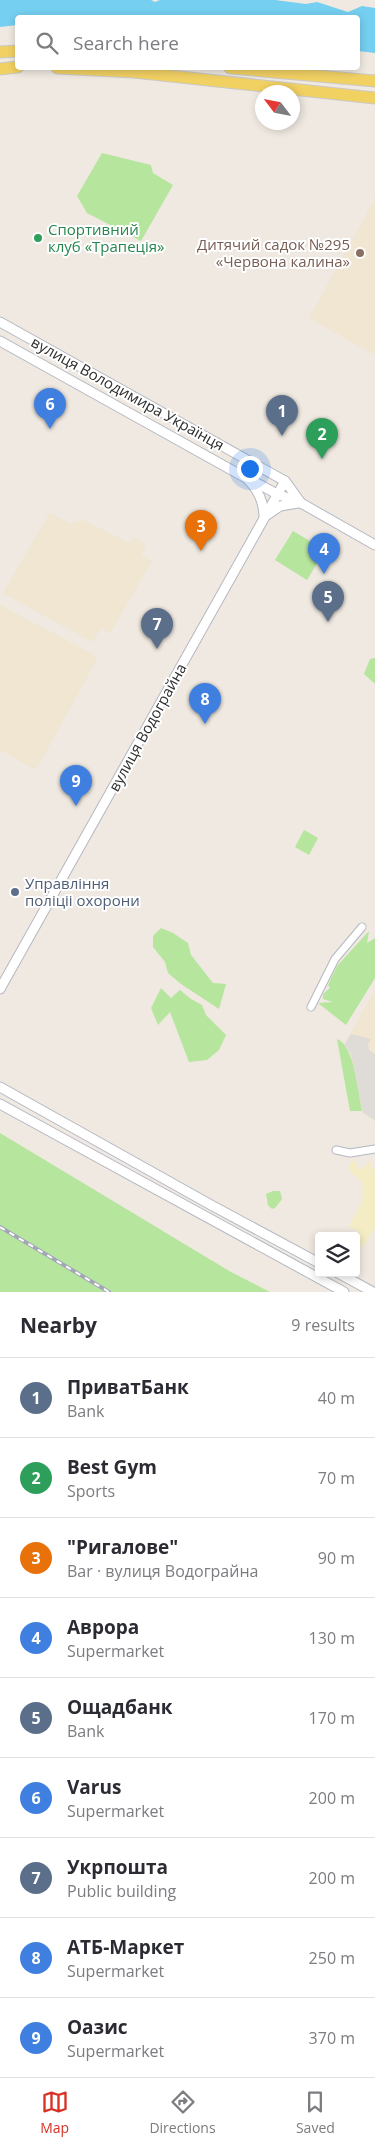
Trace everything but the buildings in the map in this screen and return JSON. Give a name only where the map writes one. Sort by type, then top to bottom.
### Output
[{"type":"main road","points":[[0,52],[15,51]]},
{"type":"main road","points":[[0,69],[15,67]]},
{"type":"main road","points":[[134,70],[375,98]]},
{"type":"main road","points":[[253,70],[375,81]]},
{"type":"main road","points":[[356,97],[358,79]]},
{"type":"street","name":"вулиця Володимира Українця","points":[[0,322],[285,482],[301,503]]},
{"type":"street","name":"вулиця Володимира Українця","points":[[0,341],[246,478],[277,494],[301,503],[375,545]]},
{"type":"street","points":[[246,478],[259,494],[264,507],[264,517]]},
{"type":"street","name":"вулиця Водограйна","points":[[0,989],[285,482]]},
{"type":"street","points":[[264,517],[280,506],[301,503]]},
{"type":"street","points":[[311,1007],[335,959],[362,927]]},
{"type":"street","points":[[0,1087],[315,1261]]},
{"type":"street","points":[[0,1104],[344,1292]]},
{"type":"street","points":[[336,1150],[350,1153],[375,1149]]},
{"type":"street","points":[[345,1277],[373,1292]]},
{"type":"shaded area","name":"Дитячий садок №295 «Червона калина»","points":[[375,199],[375,355],[309,318]]},
{"type":"shaded area","points":[[50,513],[71,524],[83,520],[129,543],[134,537],[146,545],[141,555],[152,561],[110,633],[101,628],[92,642],[3,593]]},
{"type":"shaded area","points":[[0,605],[91,653],[97,659],[36,770],[0,750]]},
{"type":"shaded area","points":[[375,990],[375,1122],[362,1113],[350,1053],[344,1045]]},
{"type":"shaded area","points":[[351,1034],[371,1039],[368,1044],[369,1050],[375,1054],[375,1120],[363,1113],[351,1054],[344,1045]]},
{"type":"green space","points":[[102,153],[151,165],[153,173],[173,185],[141,241],[87,213],[77,196]]},
{"type":"green space","points":[[293,531],[325,550],[307,580],[275,560]]},
{"type":"green space","points":[[375,658],[375,684],[364,674],[370,659]]},
{"type":"green space","points":[[304,830],[318,838],[309,855],[295,847]]},
{"type":"green space","points":[[161,928],[188,943],[191,955],[213,983],[226,984],[219,1009],[168,973],[165,962],[153,947],[153,936]]},
{"type":"green space","points":[[369,931],[367,943],[375,938],[375,978],[346,1025],[318,1003],[333,1002],[323,999],[323,994],[330,988],[328,985],[337,966]]},
{"type":"green space","points":[[161,988],[171,998],[180,990],[202,1005],[206,1015],[226,1035],[219,1050],[207,1060],[189,1062],[170,1012],[158,1025],[151,1008]]},
{"type":"green space","points":[[337,1039],[343,1043],[352,1060],[362,1111],[350,1111]]},
{"type":"green space","points":[[0,1133],[231,1272],[270,1292],[0,1292]]},
{"type":"green space","points":[[280,1191],[282,1199],[272,1209],[268,1205],[266,1194]]},
{"type":"sand","points":[[354,1160],[360,1170],[372,1160],[372,1168],[375,1169],[375,1228],[363,1247],[360,1246],[360,1232],[349,1226],[363,1200],[362,1182],[349,1171],[350,1163]]},
{"type":"water","points":[[0,0],[151,0],[155,2],[160,0],[275,0],[306,4],[317,2],[348,12],[362,6],[375,8],[375,53],[360,51],[360,15],[15,15],[15,25],[0,27]]},
{"type":"railway","points":[[0,1227],[109,1292]]},
{"type":"place","name":"Спортивний клуб «Трапеція»","points":[[38,238]]},
{"type":"place","name":"Дитячий садок №295 «Червона калина»","points":[[360,253]]},
{"type":"place","name":"Varus","points":[[50,429]]},
{"type":"place","name":"ПриватБанк","points":[[282,436]]},
{"type":"place","name":"Best Gym","points":[[322,459]]},
{"type":"place","name":"\"Ригалове\"","points":[[201,551]]},
{"type":"place","name":"Аврора","points":[[324,574]]},
{"type":"place","name":"Ощадбанк","points":[[328,622]]},
{"type":"place","name":"Укрпошта","points":[[157,649]]},
{"type":"place","name":"АТБ-Маркет","points":[[205,724]]},
{"type":"place","name":"Оазис","points":[[76,806]]},
{"type":"place","name":"Управлiння полiцii охорони","points":[[15,892]]}]
